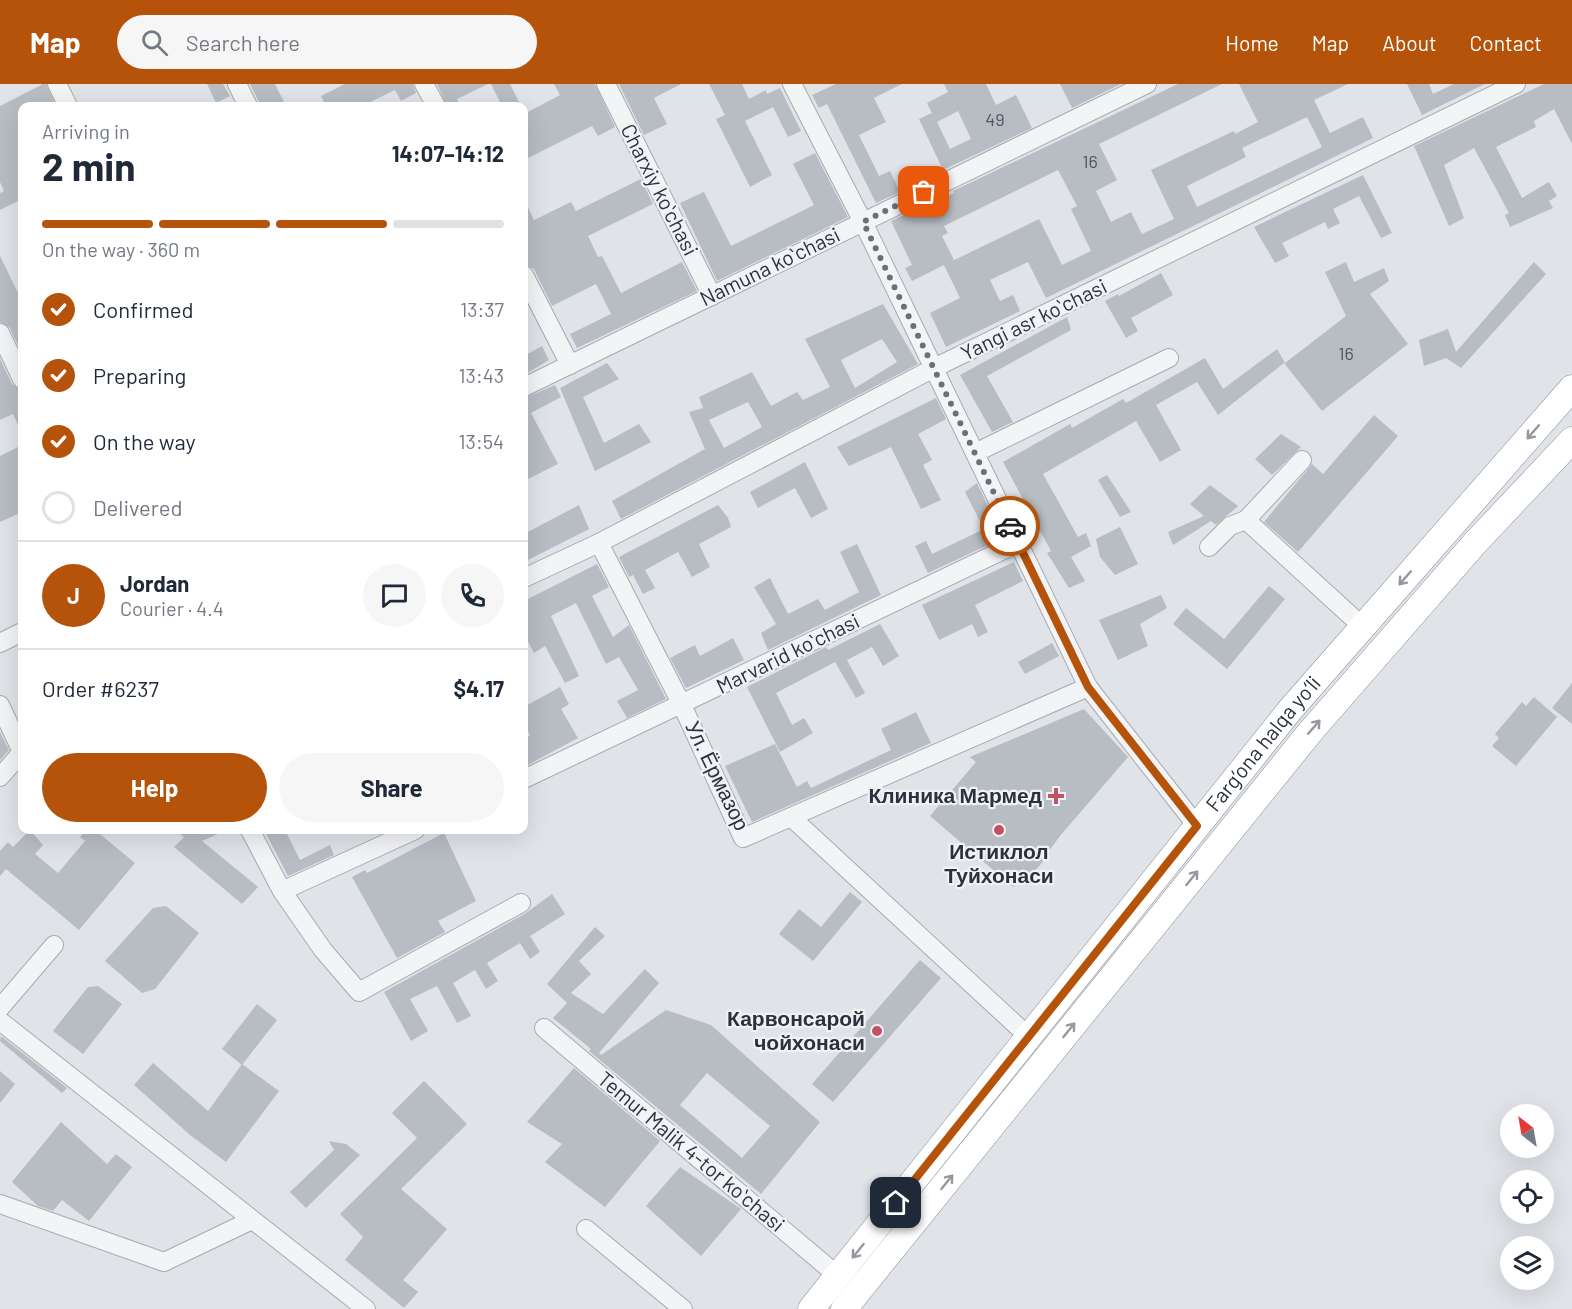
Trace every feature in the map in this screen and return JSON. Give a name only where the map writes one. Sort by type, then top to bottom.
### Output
[{"type":"highway","name":"Farg‘ona halqa yo‘li","points":[[811,1309],[1290,710],[1572,388]]},
{"type":"highway","name":"Farg‘ona halqa yo‘li","points":[[844,1309],[1311,731],[1475,543],[1572,440]]},
{"type":"street","points":[[57,84],[66,102]]},
{"type":"street","points":[[237,84],[246,102]]},
{"type":"street","points":[[424,84],[434,102]]},
{"type":"street","name":"Charxiy koʻchasi","points":[[606,84],[712,296]]},
{"type":"street","points":[[792,84],[863,222],[1088,687],[1197,826]]},
{"type":"street","name":"Namuna koʻchasi","points":[[528,385],[1147,84]]},
{"type":"street","name":"Yangi asr koʻchasi","points":[[528,576],[599,543],[934,368],[1516,84]]},
{"type":"street","points":[[528,283],[570,364]]},
{"type":"street","points":[[0,333],[18,371]]},
{"type":"street","points":[[975,453],[1169,358]]},
{"type":"street","points":[[1209,547],[1230,526],[1246,520],[1302,460]]},
{"type":"street","points":[[1246,520],[1363,627]]},
{"type":"street","name":"Ул. Ёрмазор","points":[[599,543],[682,705],[743,838],[1088,687]]},
{"type":"street","name":"Marvarid koʻchasi","points":[[528,777],[1018,543]]},
{"type":"street","points":[[0,643],[18,634]]},
{"type":"street","points":[[0,705],[18,745]]},
{"type":"street","points":[[0,777],[18,756]]},
{"type":"street","points":[[792,818],[1029,1037]]},
{"type":"street","points":[[252,834],[282,891],[322,950],[359,992],[521,903]]},
{"type":"street","points":[[282,891],[406,834]]},
{"type":"street","points":[[0,1008],[54,945]]},
{"type":"street","points":[[0,1022],[366,1309]]},
{"type":"street","name":"Temur Malik 4-tor koʻchasi","points":[[544,1028],[838,1276]]},
{"type":"street","points":[[0,1204],[164,1262],[252,1220]]},
{"type":"street","points":[[586,1229],[683,1309]]},
{"type":"building","points":[[43,84],[46,84],[54,102],[18,102],[18,201],[0,210],[0,193],[4,191],[0,182],[0,106]]},
{"type":"building","points":[[207,84],[223,84],[230,96],[216,102]]},
{"type":"building","points":[[250,84],[275,84],[284,102],[259,102]]},
{"type":"building","points":[[345,84],[413,84],[416,93],[401,101],[395,90],[370,102],[324,102],[321,96]]},
{"type":"building","points":[[437,84],[488,84],[457,99],[458,102],[445,102]]},
{"type":"building","points":[[491,84],[510,84],[519,102],[500,102]]},
{"type":"building","points":[[554,84],[595,84],[615,127],[598,136],[592,126],[528,158],[528,112],[560,95]]},
{"type":"building","points":[[619,84],[681,84],[654,98],[667,124],[644,135]]},
{"type":"building","points":[[709,84],[742,84],[749,99],[766,90],[767,94],[780,88],[801,131],[788,137],[773,107],[745,121],[772,175],[750,187],[716,119],[725,115]]},
{"type":"building","points":[[836,84],[902,84],[874,98],[886,122],[859,135],[879,176],[890,171],[900,192],[876,203],[827,104],[819,108],[812,95]]},
{"type":"building","points":[[944,84],[986,84],[996,105],[1016,95],[1032,128],[943,170],[919,119],[932,113],[927,103],[948,92]],"holes":[[[958,111],[971,139],[950,149],[937,122]]]},
{"type":"building","points":[[1060,84],[1121,84],[1072,108]]},
{"type":"building","points":[[1178,84],[1222,84],[1099,144],[1117,180],[1096,191],[1111,222],[1131,212],[1142,234],[1174,219],[1151,170],[1258,122],[1239,84],[1348,84],[1314,100],[1330,133],[1363,117],[1373,138],[1046,298],[1028,262],[990,280],[1000,301],[1013,295],[1020,311],[946,347],[930,313],[960,298],[944,265],[912,281],[905,268],[912,265],[891,221],[954,193],[953,191]],"holes":[[[1307,117],[1322,147],[1197,207],[1187,186],[1246,157],[1242,148]],[[1058,170],[1077,206],[1071,209],[1091,251],[1062,265],[1039,219],[944,265],[954,260],[942,236],[948,233],[944,226]]]},
{"type":"building","points":[[1407,84],[1429,84],[1433,94],[1454,84],[1485,84],[1422,115]]},
{"type":"building","points":[[1544,84],[1572,84],[1572,144],[1554,109],[1534,121],[1536,127],[1496,147],[1522,198],[1549,182],[1557,196],[1549,201],[1553,208],[1510,227],[1505,215],[1509,213],[1474,148],[1444,165],[1464,218],[1449,226],[1414,146]]},
{"type":"building","points":[[815,153],[848,217],[717,281],[680,203],[704,192],[731,246],[814,205],[793,164]]},
{"type":"building","points":[[1363,175],[1392,233],[1381,238],[1359,196],[1333,209],[1340,223],[1328,229],[1325,222],[1282,243],[1289,256],[1275,263],[1254,227]]},
{"type":"building","points":[[641,179],[653,204],[588,236],[598,257],[602,256],[621,293],[682,262],[697,291],[577,348],[570,334],[611,314],[596,284],[552,306],[534,269],[528,266],[528,207],[534,220],[571,202],[576,211]]},
{"type":"building","points":[[0,256],[18,293],[18,345],[10,328],[0,322]]},
{"type":"building","points":[[1346,262],[1354,282],[1384,268],[1389,281],[1370,294],[1408,344],[1322,411],[1284,363],[1218,415],[1197,382],[1156,405],[1181,450],[1160,462],[1136,421],[1043,474],[1078,537],[1086,533],[1091,546],[1071,557],[1085,581],[1069,588],[1047,553],[1051,551],[1003,462],[1070,424],[1072,428],[1123,399],[1126,403],[1205,358],[1223,389],[1277,349],[1285,363],[1346,316],[1325,272]]},
{"type":"building","points":[[1534,262],[1546,274],[1461,368],[1446,358],[1424,366],[1419,340],[1448,329],[1456,352]]},
{"type":"building","points":[[1161,273],[1173,295],[1131,318],[1138,331],[1126,338],[1105,301]]},
{"type":"building","points":[[883,304],[918,364],[621,519],[612,501],[705,449],[689,412],[703,408],[699,397],[752,372],[771,406],[797,392],[803,400],[830,387],[805,339]],"holes":[[[882,339],[897,362],[855,388],[841,360]],[[748,402],[762,427],[724,448],[709,420]]]},
{"type":"building","points":[[1067,317],[1071,330],[987,376],[1013,422],[992,432],[960,375]]},
{"type":"building","points":[[542,346],[549,360],[528,373],[528,354]]},
{"type":"building","points":[[0,359],[12,384],[18,388],[18,425],[13,414],[0,420]]},
{"type":"building","points":[[607,363],[619,379],[583,397],[604,443],[639,424],[651,442],[595,471],[560,388]]},
{"type":"building","points":[[555,385],[561,397],[531,413],[558,464],[528,479],[528,396]]},
{"type":"building","points":[[936,398],[946,419],[918,434],[932,460],[923,465],[941,500],[921,509],[891,447],[849,466],[837,447]]},
{"type":"building","points":[[1374,415],[1398,436],[1298,552],[1264,522],[1312,464],[1323,474]]},
{"type":"building","points":[[1281,434],[1301,447],[1272,475],[1255,459]]},
{"type":"building","points":[[18,447],[18,514],[0,522],[0,456]]},
{"type":"building","points":[[805,462],[828,509],[811,518],[795,488],[758,508],[750,492]]},
{"type":"building","points":[[1107,475],[1131,512],[1120,517],[1098,480]]},
{"type":"building","points":[[977,483],[1003,538],[928,573],[915,546],[926,541],[932,554],[984,529],[965,492]]},
{"type":"building","points":[[1210,485],[1238,506],[1216,525],[1211,521],[1173,545],[1168,532],[1204,516],[1190,504]]},
{"type":"building","points":[[579,505],[589,529],[528,560],[528,532]]},
{"type":"building","points":[[718,505],[728,518],[731,527],[699,544],[710,567],[692,577],[678,552],[645,570],[655,588],[643,594],[633,575],[629,577],[619,557]]},
{"type":"building","points":[[1120,527],[1138,564],[1115,575],[1100,557],[1096,539]]},
{"type":"building","points":[[857,544],[881,595],[768,650],[761,633],[776,624],[754,587],[770,578],[788,614],[818,599],[825,610],[859,592],[840,552]]},
{"type":"building","points":[[1014,562],[1023,581],[975,605],[988,632],[978,637],[972,624],[939,640],[922,605]]},
{"type":"building","points":[[597,564],[609,587],[592,596],[613,637],[629,625],[666,699],[627,718],[617,701],[638,690],[619,657],[606,664],[576,603],[551,616],[579,676],[565,683],[545,646],[534,653],[528,642],[528,599]]},
{"type":"building","points":[[1269,586],[1285,599],[1227,669],[1173,624],[1186,608],[1224,639]]},
{"type":"building","points":[[1161,595],[1167,608],[1140,624],[1148,646],[1118,660],[1099,620]]},
{"type":"building","points":[[880,624],[899,656],[883,666],[872,647],[847,660],[865,693],[856,698],[835,662],[776,693],[792,725],[804,718],[813,733],[780,752],[747,687],[826,647],[828,650]]},
{"type":"building","points":[[733,638],[744,660],[686,688],[670,658],[695,645],[700,656]]},
{"type":"building","points":[[1052,643],[1059,656],[1025,674],[1018,662]]},
{"type":"building","points":[[1572,683],[1572,724],[1552,708]]},
{"type":"building","points":[[560,687],[569,704],[561,709],[578,738],[528,765],[528,736],[530,735],[528,705]]},
{"type":"building","points":[[1534,697],[1557,717],[1516,766],[1492,746],[1499,738],[1495,734],[1522,702],[1526,706]]},
{"type":"building","points":[[1084,709],[1128,757],[1060,836],[1048,852],[1050,853],[1025,883],[1020,879],[1013,887],[930,816],[976,762],[970,757]]},
{"type":"building","points":[[916,712],[931,743],[752,822],[725,766],[775,744],[797,787],[807,781],[811,788],[891,750],[881,729]]},
{"type":"building","points":[[0,732],[9,750],[0,760]]},
{"type":"building","points":[[26,834],[33,834],[43,845],[35,854],[58,873],[85,841],[80,837],[83,834],[100,834],[135,863],[79,930],[6,869],[0,876],[0,851],[8,842],[13,847]]},
{"type":"building","points":[[181,834],[218,834],[202,841],[258,887],[242,904],[174,847],[184,837]]},
{"type":"building","points":[[266,834],[287,834],[300,860],[330,845],[334,855],[288,876]]},
{"type":"building","points":[[444,834],[476,901],[438,921],[445,932],[397,958],[352,877],[365,870],[367,873]]},
{"type":"building","points":[[850,892],[862,902],[813,961],[779,934],[799,909],[821,927]]},
{"type":"building","points":[[552,894],[565,914],[530,936],[540,952],[530,959],[520,943],[487,963],[498,981],[486,989],[475,970],[453,983],[471,1016],[457,1023],[437,986],[410,999],[428,1031],[411,1041],[384,992],[526,913]]},
{"type":"building","points":[[166,906],[199,933],[155,989],[142,993],[105,961],[153,908]]},
{"type":"building","points":[[595,927],[605,936],[579,961],[591,974],[571,993],[603,1014],[645,969],[659,983],[599,1053],[601,1055],[666,1010],[711,1025],[820,1122],[761,1194],[589,1051],[591,1049],[553,1018],[567,1003],[547,984]],"holes":[[[707,1073],[770,1126],[742,1158],[680,1105]]]},
{"type":"building","name":"Карвонсарой чойхонаси","points":[[920,960],[941,978],[833,1102],[812,1084]]},
{"type":"building","points":[[98,986],[122,1004],[83,1054],[53,1031],[88,987]]},
{"type":"building","points":[[257,1004],[277,1020],[242,1065],[222,1049]]},
{"type":"building","points":[[1,1036],[67,1088],[62,1093],[0,1041]]},
{"type":"building","points":[[153,1063],[208,1111],[242,1064],[279,1091],[226,1162],[190,1135],[134,1085]]},
{"type":"building","points":[[574,1068],[660,1141],[605,1207],[545,1162],[562,1144],[527,1122]]},
{"type":"building","points":[[0,1071],[15,1084],[0,1103]]},
{"type":"building","points":[[424,1081],[467,1124],[401,1189],[447,1229],[403,1280],[418,1292],[404,1308],[345,1260],[363,1237],[340,1214],[417,1138],[392,1113]]},
{"type":"building","points":[[61,1122],[107,1164],[116,1154],[132,1167],[89,1221],[62,1200],[53,1211],[38,1206],[12,1182]]},
{"type":"building","points":[[329,1141],[346,1144],[360,1155],[306,1208],[290,1192],[334,1150]]},
{"type":"building","points":[[680,1167],[741,1209],[701,1256],[646,1206]]},
{"type":"way so far","points":[[924,192],[863,222],[1010,526]]},
{"type":"place","name":"Клиника Мармед","points":[[1056,796]]},
{"type":"place","name":"Истиклол Туйхонаси","points":[[999,830]]},
{"type":"place","name":"Карвонсарой чойхонаси","points":[[877,1031]]},
{"type":"route","points":[[896,1203],[1197,826],[1088,687],[1010,526]]}]
